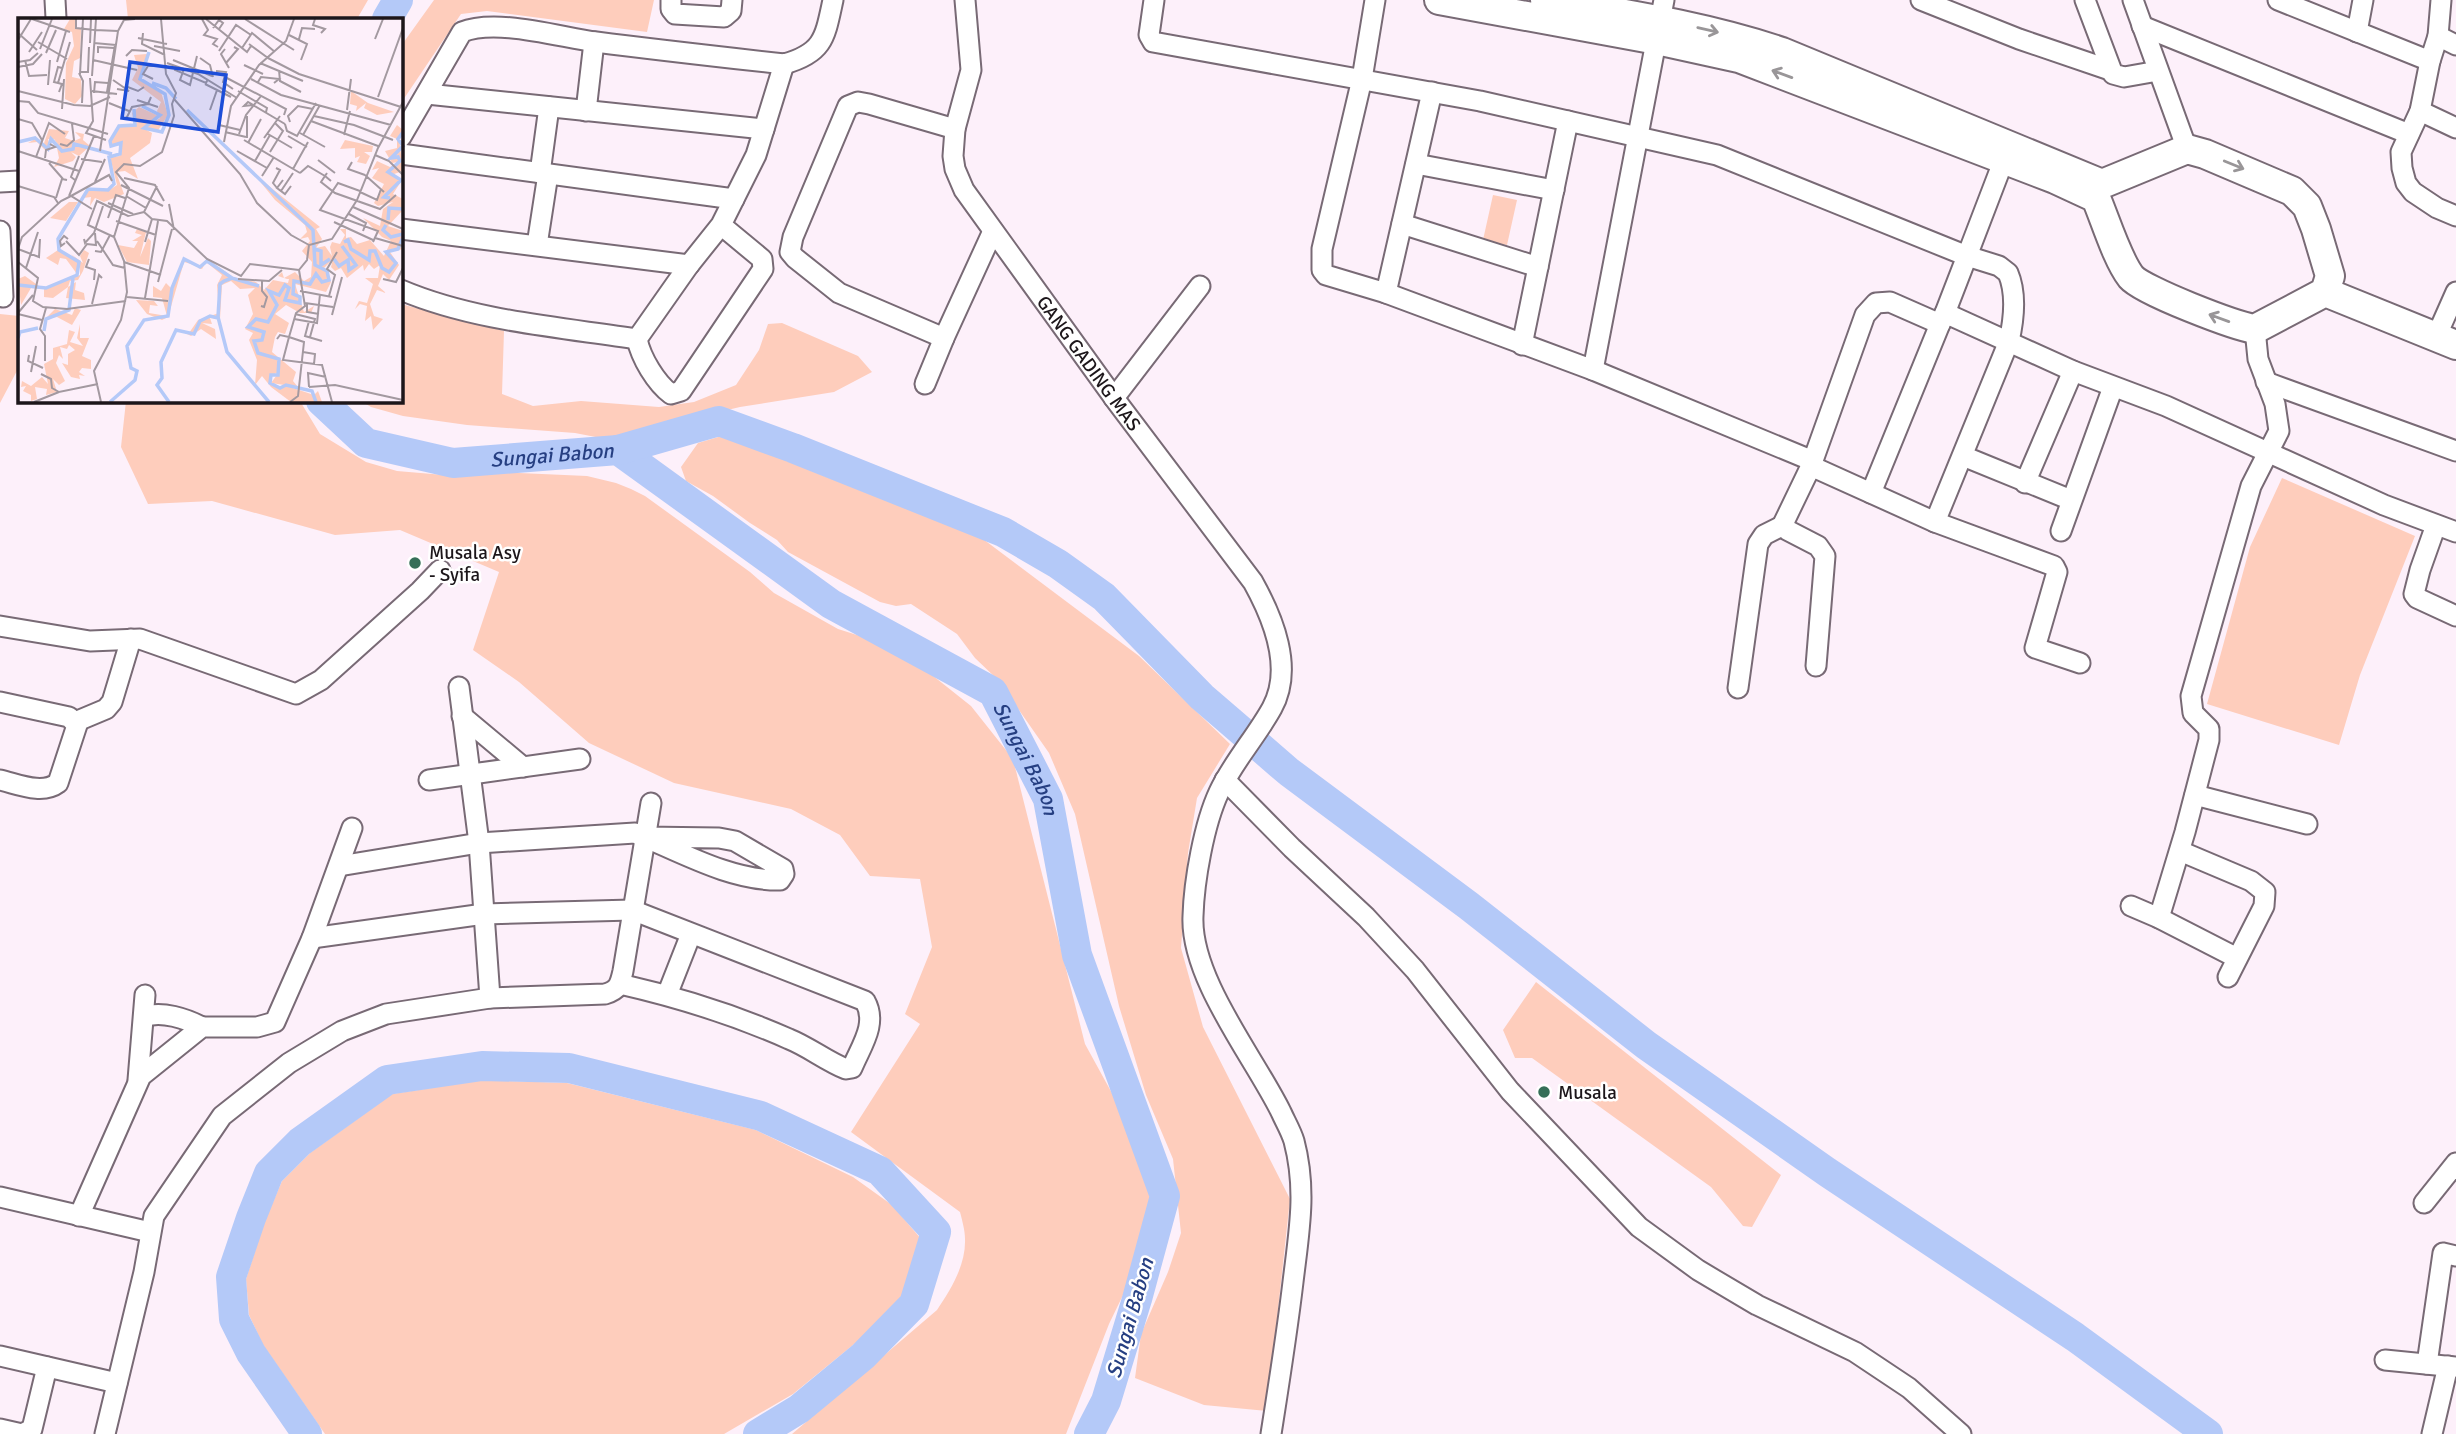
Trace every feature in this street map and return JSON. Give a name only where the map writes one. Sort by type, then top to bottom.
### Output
[{"type":"street","points":[[671,0],[671,9],[675,14],[724,17],[731,11],[732,0]]},
{"type":"street","points":[[402,135],[463,33],[470,29],[494,26],[594,42],[784,64],[802,59],[818,47],[825,34],[833,0]]},
{"type":"street","name":"GANG GADING MAS","points":[[965,0],[971,70],[955,129],[955,169],[964,190],[1114,398],[1253,582],[1266,605],[1276,637],[1281,683],[1272,709],[1225,780]]},
{"type":"street","points":[[1154,0],[1149,35],[1153,42],[1480,101],[1717,155],[1967,256],[1999,266],[2008,273],[2013,296],[2013,321],[2009,341],[1935,522]]},
{"type":"street","points":[[1375,0],[1362,79],[1322,249],[1321,266],[1326,275],[1386,293],[1593,370],[1812,463],[1935,522],[2054,566],[2057,572],[2035,648],[2080,663]]},
{"type":"street","points":[[1439,0],[1661,20]]},
{"type":"street","points":[[1545,0],[1707,29],[1782,52],[2006,153],[2099,191],[2187,149],[2205,154],[2292,191],[2301,198],[2310,211],[2327,284]]},
{"type":"street","points":[[1921,0],[2018,39],[2110,70]]},
{"type":"street","points":[[2085,0],[2110,70],[2116,76],[2158,71]]},
{"type":"street","points":[[2133,0],[2187,149]]},
{"type":"street","points":[[2357,32],[2364,0]]},
{"type":"street","points":[[2441,0],[2447,41],[2430,61],[2420,111],[2401,152],[2402,168],[2406,183],[2413,192],[2437,208],[2456,216]]},
{"type":"street","points":[[2284,1],[2430,61]]},
{"type":"street","points":[[1593,370],[1661,20]]},
{"type":"street","points":[[2142,26],[2409,134]]},
{"type":"street","points":[[586,111],[594,42]]},
{"type":"street","points":[[721,225],[762,259],[764,266],[681,391],[668,393],[640,352],[637,339],[721,225],[756,155],[784,64]]},
{"type":"street","points":[[1386,293],[1432,92]]},
{"type":"street","points":[[428,94],[764,129]]},
{"type":"street","points":[[944,338],[839,293],[795,258],[790,248],[848,106],[858,102],[869,104],[955,129]]},
{"type":"street","points":[[537,245],[549,107]]},
{"type":"street","points":[[2420,111],[2456,128]]},
{"type":"street","points":[[1522,345],[1569,121]]},
{"type":"street","points":[[1871,493],[2006,153]]},
{"type":"street","points":[[402,154],[734,199]]},
{"type":"street","points":[[1416,164],[1554,190]]},
{"type":"street","points":[[0,183],[18,181]]},
{"type":"street","points":[[2099,191],[2125,267],[2135,281],[2209,314],[2255,330]]},
{"type":"street","points":[[1402,224],[1538,267]]},
{"type":"street","points":[[402,229],[689,265]]},
{"type":"street","points":[[0,231],[3,297]]},
{"type":"street","points":[[925,384],[993,231]]},
{"type":"street","points":[[2255,330],[2327,284]]},
{"type":"street","points":[[2327,284],[2448,331],[2456,292]]},
{"type":"street","points":[[1114,398],[1200,286]]},
{"type":"street","points":[[402,290],[434,303],[489,315],[637,339]]},
{"type":"street","points":[[1816,666],[1825,556],[1821,548],[1787,530],[1784,526],[1785,518],[1812,463],[1865,315],[1876,303],[1890,302],[2009,341],[2073,371],[2166,406],[2384,505],[2456,533]]},
{"type":"street","points":[[2159,918],[2180,851],[2210,733],[2206,724],[2193,713],[2191,696],[2252,486],[2276,438],[2279,423],[2275,404],[2258,359],[2255,330]]},
{"type":"street","points":[[2025,483],[2073,371]]},
{"type":"street","points":[[2266,382],[2456,451]]},
{"type":"street","points":[[2062,531],[2113,387]]},
{"type":"street","points":[[1963,456],[2071,500]]},
{"type":"street","points":[[2436,525],[2414,594],[2417,598],[2456,616]]},
{"type":"street","points":[[1738,688],[1758,544],[1764,535],[1784,526]]},
{"type":"street","points":[[0,626],[90,641],[131,639],[160,644],[291,694],[300,693],[321,680],[420,591],[439,570]]},
{"type":"street","points":[[75,722],[106,709],[112,702],[131,639]]},
{"type":"street","points":[[458,687],[479,843],[490,998]]},
{"type":"street","points":[[0,702],[69,717],[75,722],[76,733],[58,783],[44,789],[0,780]]},
{"type":"street","points":[[462,716],[523,766]]},
{"type":"street","points":[[429,780],[580,759]]},
{"type":"street","points":[[1271,1434],[1287,1336],[1303,1194],[1293,1138],[1260,1072],[1226,1015],[1205,972],[1196,945],[1192,919],[1196,883],[1210,814],[1225,780],[1366,917],[1415,970],[1510,1091],[1639,1227],[1698,1270],[1757,1305],[1854,1352],[1909,1388],[1961,1434]]},
{"type":"street","points":[[2195,795],[2307,824]]},
{"type":"street","points":[[104,1434],[144,1272],[154,1216],[222,1116],[289,1063],[342,1031],[386,1014],[490,998],[605,994],[616,990],[620,984],[651,803]]},
{"type":"street","points":[[144,1017],[153,1014],[189,1020],[202,1027],[257,1027],[275,1022],[312,938],[352,828]]},
{"type":"street","points":[[339,866],[479,843],[635,833],[644,837],[705,862],[759,881],[780,880],[784,874],[783,869],[736,841],[719,838],[644,837]]},
{"type":"street","points":[[2180,851],[2251,881],[2265,892],[2264,906],[2228,977]]},
{"type":"street","points":[[2131,906],[2237,958]]},
{"type":"street","points":[[312,938],[484,914],[632,910],[865,1001],[872,1021],[852,1068],[846,1069],[791,1040],[667,995],[620,984]]},
{"type":"street","points":[[667,995],[691,934]]},
{"type":"street","points":[[79,1216],[138,1080],[145,995]]},
{"type":"street","points":[[138,1080],[202,1027]]},
{"type":"street","points":[[2424,1203],[2456,1163]]},
{"type":"street","points":[[0,1197],[150,1233]]},
{"type":"street","points":[[2427,1364],[2442,1253],[2456,1256]]},
{"type":"street","points":[[0,1356],[117,1382]]},
{"type":"street","points":[[2385,1360],[2452,1366],[2432,1434]]},
{"type":"street","points":[[0,1429],[22,1434],[32,1429],[47,1367]]},
{"type":"shaded area","points":[[126,0],[368,0],[358,18],[128,18]]},
{"type":"shaded area","points":[[434,0],[654,0],[647,32],[487,11],[461,14],[402,102],[402,45]]},
{"type":"shaded area","points":[[1493,195],[1517,200],[1507,245],[1483,240]]},
{"type":"shaded area","points":[[402,304],[504,331],[502,394],[533,406],[581,401],[659,407],[694,402],[736,385],[759,350],[768,324],[782,323],[858,356],[872,372],[834,392],[740,407],[606,439],[575,433],[467,425],[403,416],[363,402],[402,402]]},
{"type":"shaded area","points":[[0,314],[18,316],[18,369],[0,403]]},
{"type":"shaded area","points":[[126,402],[301,402],[320,434],[366,462],[397,471],[444,475],[495,472],[587,476],[616,483],[645,496],[750,572],[774,593],[838,629],[898,648],[971,706],[1013,759],[1085,1044],[1119,1106],[1147,1180],[1150,1197],[1148,1227],[1141,1258],[1109,1324],[1066,1434],[792,1434],[937,1310],[952,1285],[963,1258],[965,1236],[960,1212],[851,1132],[920,1024],[905,1014],[932,947],[920,879],[870,876],[840,835],[791,809],[674,783],[589,743],[519,682],[473,650],[499,572],[400,530],[335,535],[212,501],[148,504],[121,447]]},
{"type":"shaded area","points":[[725,435],[761,444],[824,476],[979,536],[1139,656],[1230,744],[1197,798],[1188,853],[1181,948],[1203,1027],[1290,1199],[1267,1411],[1204,1405],[1135,1378],[1141,1334],[1168,1272],[1181,1233],[1173,1159],[1146,1095],[1119,1006],[1075,814],[1049,753],[998,680],[975,658],[957,634],[911,604],[896,606],[880,602],[788,552],[777,540],[713,496],[686,481],[681,467],[698,443]]},
{"type":"shaded area","points":[[2282,478],[2415,536],[2360,675],[2339,745],[2207,704],[2250,547]]},
{"type":"shaded area","points":[[1536,982],[1781,1175],[1752,1227],[1743,1226],[1711,1187],[1532,1058],[1515,1058],[1503,1030]]},
{"type":"shaded area","points":[[483,1080],[567,1083],[756,1130],[853,1177],[892,1205],[928,1247],[891,1314],[793,1394],[724,1434],[325,1434],[263,1345],[249,1315],[246,1279],[264,1223],[282,1181],[310,1153],[392,1094]]},
{"type":"waterway","name":"Sungai Babon","points":[[388,18],[398,0]]},
{"type":"waterway","name":"Sungai Babon","points":[[322,402],[366,443],[453,463],[618,450],[831,604],[993,692],[1048,799],[1077,955],[1165,1196],[1106,1401],[1089,1434]]},
{"type":"waterway","points":[[618,450],[719,421],[1003,532],[1058,564],[1104,597],[1202,697],[1289,772],[1469,906],[1646,1045],[1827,1172],[2075,1337],[2208,1434]]},
{"type":"waterway","points":[[307,1434],[251,1353],[234,1319],[231,1277],[269,1173],[300,1142],[387,1080],[482,1066],[569,1068],[761,1116],[880,1171],[936,1232],[914,1304],[863,1356],[799,1409],[758,1434]]},
{"type":"place","name":"Musala Asy - Syifa","points":[[415,563]]},
{"type":"place","name":"Musala","points":[[1544,1092]]}]
